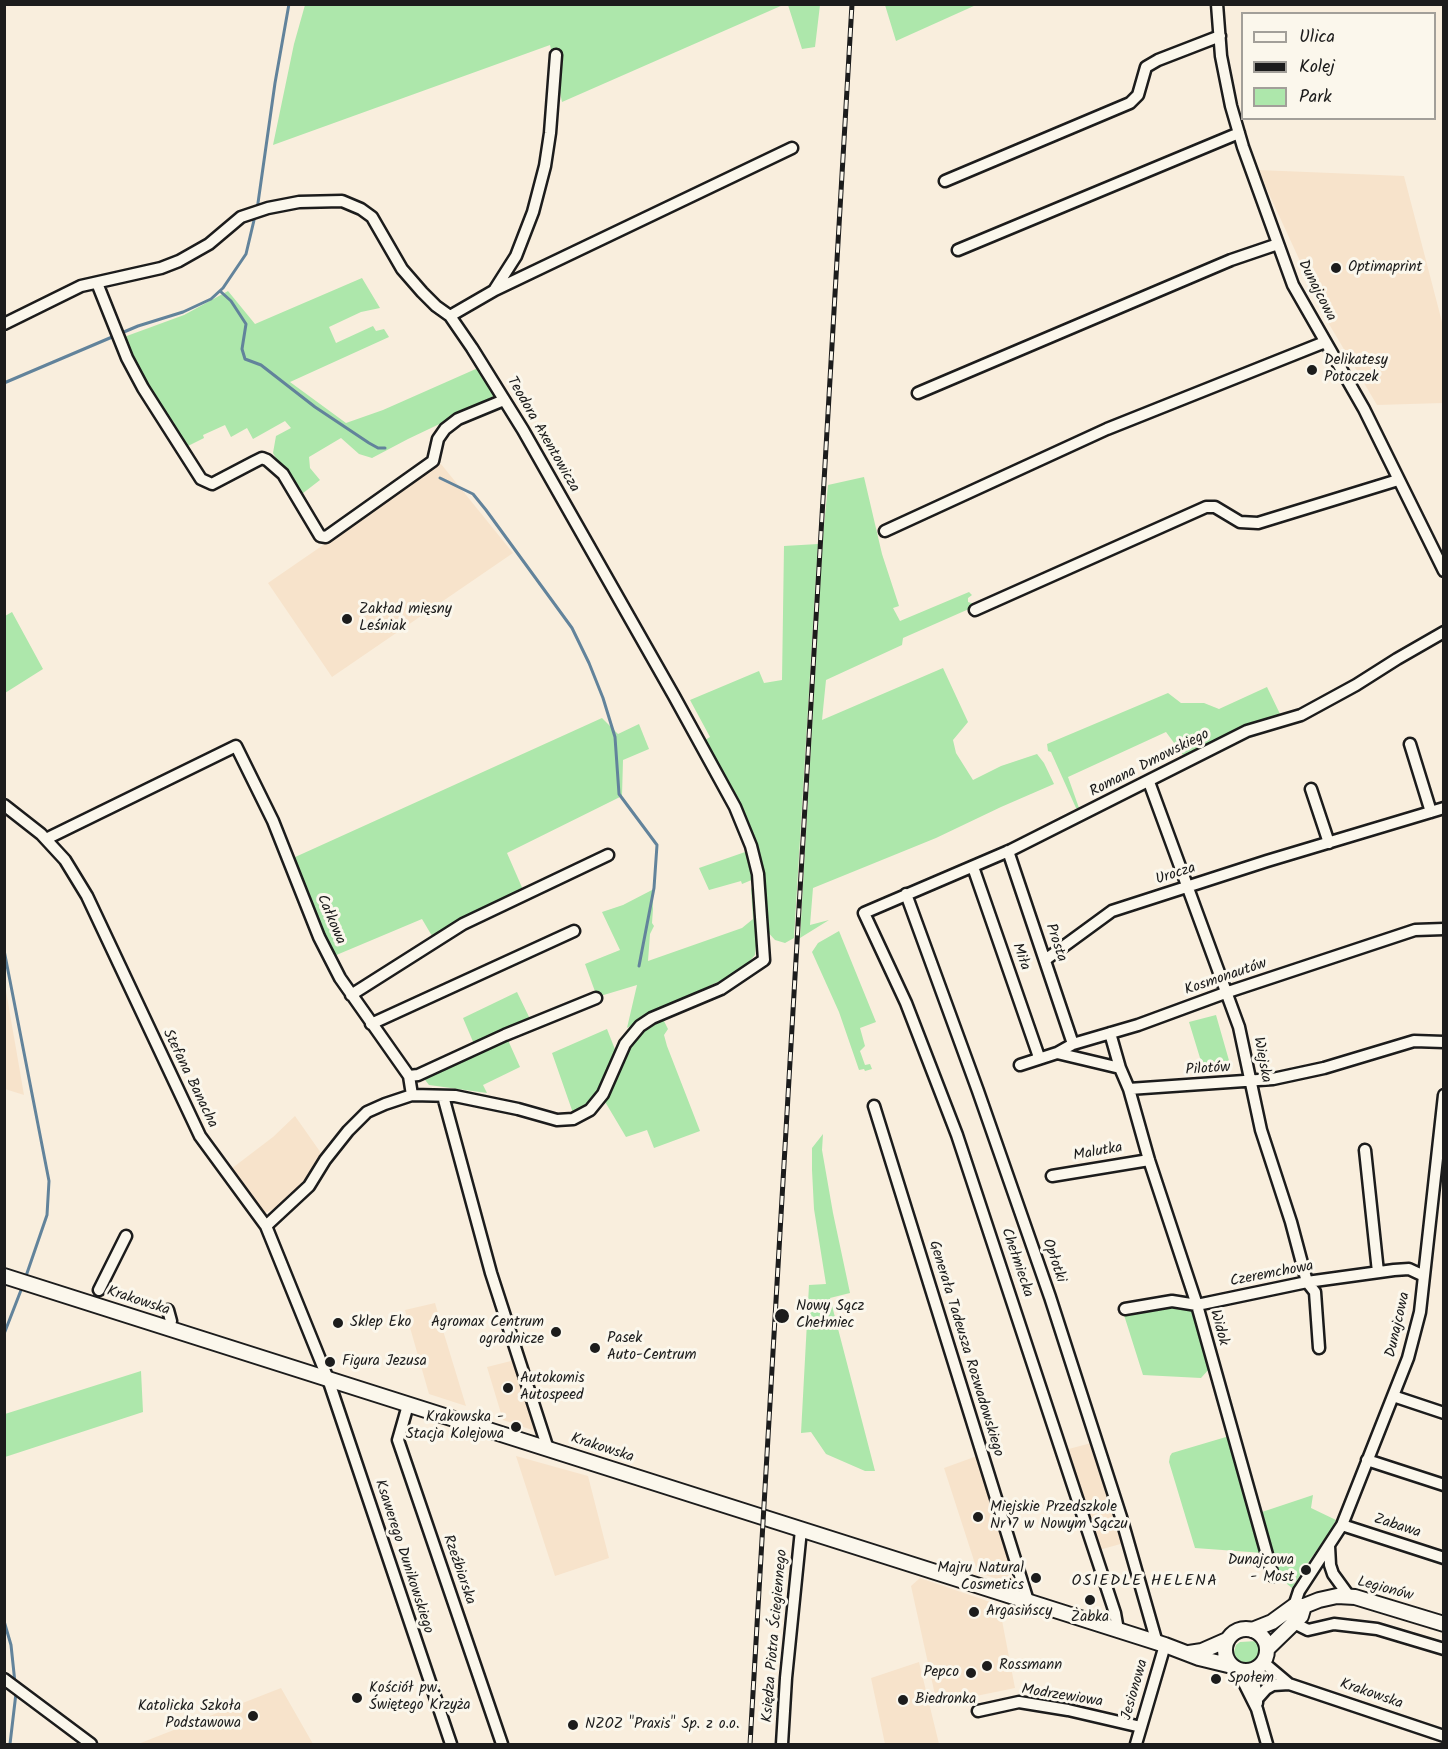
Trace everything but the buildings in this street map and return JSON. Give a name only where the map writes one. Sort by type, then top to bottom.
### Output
[{"type":"main road","name":"Krakowska","points":[[10,1278],[1028,1601],[1199,1658],[1240,1669]]},
{"type":"main road","name":"Legionów","points":[[1299,1606],[1328,1597],[1349,1596],[1443,1624]]},
{"type":"main road","points":[[1189,1653],[1202,1651],[1227,1640],[1235,1631],[1252,1629],[1272,1622],[1299,1606],[1301,1616],[1265,1656],[1240,1669],[1228,1662],[1224,1651],[1227,1640]]},
{"type":"main road","points":[[1252,1629],[1263,1637],[1265,1656]]},
{"type":"street","name":"Dunajcowa","points":[[1217,4],[1227,86],[1239,133],[1293,285],[1364,409],[1443,571]]},
{"type":"street","points":[[945,181],[1130,103],[1138,95],[1146,67],[1158,60],[1220,36]]},
{"type":"street","points":[[495,290],[516,256],[533,212],[545,166],[556,55]]},
{"type":"street","points":[[958,250],[1239,133]]},
{"type":"street","points":[[450,316],[495,290],[792,148]]},
{"type":"street","name":"Teodora Axentowicza","points":[[4,324],[81,286],[161,268],[179,261],[209,243],[241,217],[265,209],[299,202],[342,201],[361,209],[372,217],[402,269],[422,292],[450,316],[504,400],[663,677],[744,827],[758,874],[764,960],[721,989],[652,1018],[640,1026],[625,1044],[603,1094],[590,1110],[581,1116],[557,1120],[478,1100],[443,1096]]},
{"type":"street","points":[[918,393],[1231,260],[1278,244]]},
{"type":"street","points":[[97,283],[121,343],[143,388],[201,479],[212,484],[262,458],[267,460],[283,474],[320,537],[326,537],[433,460],[438,439],[445,429],[458,419],[504,400]]},
{"type":"street","points":[[885,531],[1107,429],[1325,342]]},
{"type":"street","points":[[975,610],[1206,507],[1215,507],[1240,522],[1258,523],[1398,480]]},
{"type":"street","name":"Romana Dmowskiego","points":[[864,913],[1008,851],[1247,731],[1301,715],[1327,702],[1443,632]]},
{"type":"street","points":[[1410,744],[1431,812]]},
{"type":"street","name":"Całkowa","points":[[46,839],[236,746],[273,821],[319,937],[351,995],[409,1076],[412,1095]]},
{"type":"street","name":"Wiejska","points":[[1149,782],[1239,1027],[1261,1130],[1307,1282],[1315,1292],[1319,1348]]},
{"type":"street","points":[[1311,789],[1329,843]]},
{"type":"street","name":"Stefana Banacha","points":[[4,805],[46,839],[64,860],[87,896],[200,1136],[266,1226],[328,1379]]},
{"type":"street","name":"Urocza","points":[[1045,960],[1112,911],[1443,808]]},
{"type":"street","name":"Prosta","points":[[1008,851],[1074,1044]]},
{"type":"street","points":[[351,995],[463,924],[608,855]]},
{"type":"street","name":"Miła","points":[[973,867],[1039,1057]]},
{"type":"street","name":"Opłotki","points":[[906,894],[978,1090],[1050,1297],[1161,1644]]},
{"type":"street","name":"Chełmiecka","points":[[864,913],[906,1003],[957,1135],[1115,1613],[1118,1630]]},
{"type":"street","name":"Kosmonautów","points":[[1020,1065],[1057,1053],[1074,1044],[1138,1025],[1225,993],[1415,930],[1443,928]]},
{"type":"street","points":[[371,1024],[574,931]]},
{"type":"street","points":[[409,1076],[418,1075],[505,1035],[596,998]]},
{"type":"street","points":[[1110,1033],[1129,1089]]},
{"type":"street","name":"Pilotów","points":[[1129,1089],[1273,1079],[1324,1068],[1414,1041],[1443,1042]]},
{"type":"street","points":[[1057,1053],[1120,1068]]},
{"type":"street","name":"Widok","points":[[1129,1089],[1149,1160],[1197,1305],[1273,1576]]},
{"type":"street","points":[[266,1226],[309,1186],[325,1160],[348,1131],[367,1113],[412,1095],[443,1096],[491,1273],[548,1449]]},
{"type":"street","name":"Dunajcowa","points":[[1299,1606],[1299,1591],[1342,1525],[1408,1358],[1420,1312],[1443,1095]]},
{"type":"street","name":"Generała Tadeusza Rozwadowskiego","points":[[874,1106],[1028,1601]]},
{"type":"street","points":[[1365,1149],[1378,1272]]},
{"type":"street","name":"Malutka","points":[[1052,1176],[1149,1160]]},
{"type":"street","points":[[99,1290],[126,1236]]},
{"type":"street","name":"Czeremchowa","points":[[1125,1309],[1172,1301],[1197,1305],[1307,1282],[1378,1272],[1409,1269],[1424,1276]]},
{"type":"street","points":[[168,1310],[171,1321]]},
{"type":"street","name":"Ksawerego Dunikowskiego","points":[[328,1379],[451,1744]]},
{"type":"street","points":[[1393,1396],[1443,1413]]},
{"type":"street","name":"Rzeźbiarska","points":[[408,1404],[398,1440],[502,1744]]},
{"type":"street","points":[[1367,1460],[1443,1485]]},
{"type":"street","name":"Zabawa","points":[[1342,1525],[1443,1558]]},
{"type":"street","name":"Księdza Piotra Ściegiennego","points":[[782,1744],[786,1678],[801,1530]]},
{"type":"street","points":[[1329,1546],[1333,1574],[1349,1596]]},
{"type":"street","points":[[1294,1623],[1308,1630],[1334,1624],[1367,1627],[1443,1649]]},
{"type":"street","name":"Jesionowa","points":[[1136,1744],[1161,1644]]},
{"type":"street","name":"Krakowska","points":[[1265,1656],[1288,1684],[1443,1736]]},
{"type":"street","points":[[1240,1669],[1257,1704],[1267,1744]]},
{"type":"street","points":[[4,1679],[91,1744]]},
{"type":"street","points":[[1257,1704],[1266,1689],[1274,1685],[1288,1684]]},
{"type":"street","name":"Modrzewiowa","points":[[978,1711],[1019,1702],[1068,1710],[1141,1727]]},
{"type":"shaded area","points":[[1258,170],[1404,176],[1442,322],[1443,403],[1377,405],[1329,324]]},
{"type":"shaded area","points":[[441,464],[513,553],[332,677],[268,583]]},
{"type":"shaded area","points":[[5,985],[24,1095],[5,1089]]},
{"type":"shaded area","points":[[295,1116],[321,1153],[306,1178],[282,1205],[265,1213],[231,1169],[273,1137]]},
{"type":"shaded area","points":[[435,1303],[466,1406],[429,1394],[405,1310]]},
{"type":"shaded area","points":[[515,1360],[538,1432],[503,1420],[487,1367]]},
{"type":"shaded area","points":[[1095,1442],[1124,1543],[1099,1550],[1065,1450]]},
{"type":"shaded area","points":[[516,1456],[588,1476],[609,1558],[555,1576]]},
{"type":"shaded area","name":"Miejskie Przedszkole Nr 7 w Nowym Sączu","points":[[977,1456],[1018,1585],[978,1573],[944,1468]]},
{"type":"shaded area","points":[[920,1578],[999,1605],[1015,1688],[937,1704],[911,1586]]},
{"type":"shaded area","name":"Biedronka","points":[[919,1662],[939,1744],[885,1744],[871,1678]]},
{"type":"shaded area","name":"Katolicka Szkoła Podstawowa","points":[[281,1688],[313,1744],[138,1744]]},
{"type":"green space","points":[[885,4],[976,5],[896,41]]},
{"type":"green space","points":[[305,5],[783,5],[562,102],[550,45],[273,145],[294,44]]},
{"type":"green space","points":[[788,5],[820,5],[815,47],[802,49]]},
{"type":"green space","points":[[362,278],[380,308],[361,312],[329,327],[336,343],[373,326],[376,331],[384,329],[389,337],[290,382],[346,423],[383,410],[478,368],[494,391],[492,399],[372,458],[359,454],[341,438],[309,457],[310,468],[320,480],[298,497],[273,453],[276,436],[291,428],[285,421],[253,439],[247,428],[231,437],[225,425],[203,435],[204,438],[186,447],[140,377],[124,337],[184,315],[228,291],[255,324]]},
{"type":"green space","points":[[864,477],[882,554],[899,606],[893,608],[900,621],[969,592],[972,595],[968,598],[968,602],[978,605],[903,638],[902,645],[826,680],[822,720],[943,668],[968,722],[953,740],[956,753],[973,780],[1001,766],[1037,754],[1054,784],[936,838],[813,888],[810,925],[829,920],[800,938],[823,536],[828,485]]},
{"type":"green space","points":[[818,544],[794,938],[785,943],[775,940],[766,930],[765,884],[760,863],[718,764],[705,740],[710,737],[690,700],[759,671],[764,683],[782,680],[784,546]]},
{"type":"green space","points":[[12,612],[43,669],[5,693],[5,616]]},
{"type":"green space","points":[[1267,687],[1281,716],[1242,727],[1183,755],[1166,732],[1068,777],[1079,808],[1076,808],[1051,752],[1048,751],[1047,744],[1168,693],[1181,703],[1204,703],[1219,709]]},
{"type":"green space","points":[[602,718],[618,734],[639,724],[649,749],[623,760],[622,796],[507,853],[524,892],[432,936],[422,919],[334,956],[293,858]]},
{"type":"green space","points":[[748,851],[754,879],[742,884],[741,881],[709,890],[699,868]]},
{"type":"green space","points":[[753,885],[755,887],[757,937],[755,955],[746,965],[724,979],[656,1011],[627,1028],[637,985],[597,997],[585,964],[620,950],[602,912],[623,905],[652,890],[652,923],[654,926],[650,934],[648,961],[742,928],[753,919],[751,889]]},
{"type":"green space","points":[[839,931],[876,1022],[860,1028],[865,1046],[860,1051],[865,1065],[870,1064],[872,1069],[865,1071],[864,1069],[859,1070],[839,1012],[812,952],[818,943]]},
{"type":"green space","points":[[517,992],[531,1021],[474,1044],[463,1018]]},
{"type":"green space","points":[[1216,1015],[1230,1064],[1204,1071],[1189,1022]]},
{"type":"green space","points":[[662,1017],[668,1029],[664,1035],[667,1046],[700,1131],[654,1148],[647,1130],[626,1137],[604,1100],[634,1037]]},
{"type":"green space","points":[[607,1029],[616,1052],[600,1089],[590,1104],[573,1113],[552,1053]]},
{"type":"green space","points":[[507,1038],[520,1067],[483,1085],[487,1093],[429,1085],[422,1076]]},
{"type":"green space","points":[[823,1134],[822,1150],[850,1293],[830,1298],[875,1471],[865,1471],[826,1454],[811,1432],[801,1433],[809,1285],[826,1284],[814,1209],[812,1170],[812,1148]]},
{"type":"green space","points":[[1186,1305],[1193,1311],[1196,1318],[1210,1368],[1201,1378],[1143,1375],[1124,1315]]},
{"type":"green space","points":[[141,1371],[143,1412],[5,1457],[5,1414]]},
{"type":"green space","points":[[1229,1438],[1263,1553],[1195,1548],[1169,1462],[1170,1456],[1172,1453]]},
{"type":"green space","points":[[1313,1495],[1311,1508],[1336,1520],[1292,1588],[1276,1575],[1259,1513]]},
{"type":"green space","points":[[1257,1641],[1263,1645],[1263,1652],[1259,1659],[1247,1664],[1236,1659],[1234,1652],[1236,1645],[1240,1642]]},
{"type":"waterway","points":[[257,210],[289,4]]},
{"type":"waterway","points":[[4,383],[138,326],[183,312],[211,299],[223,288],[246,254],[255,216]]},
{"type":"waterway","points":[[220,291],[231,301],[246,324],[242,349],[245,359],[261,365],[315,407],[369,443],[378,448],[385,448]]},
{"type":"waterway","points":[[440,478],[473,494],[486,510],[572,628],[589,663],[615,737],[619,794],[657,845],[654,888],[639,966]]},
{"type":"waterway","points":[[4,950],[49,1181],[47,1215],[25,1279]]},
{"type":"waterway","points":[[4,1334],[23,1285]]},
{"type":"waterway","points":[[4,1621],[11,1645],[15,1683]]},
{"type":"waterway","points":[[10,1744],[16,1693]]},
{"type":"railway","points":[[750,1744],[852,4]]},
{"type":"place","name":"Optimaprint","points":[[1336,268]]},
{"type":"place","name":"Delikatesy Potoczek","points":[[1312,370]]},
{"type":"place","name":"Zakład mięsny Leśniak","points":[[347,619]]},
{"type":"place","name":"Nowy Sącz Chełmiec","points":[[782,1316]]},
{"type":"place","name":"Sklep Eko","points":[[338,1323]]},
{"type":"place","name":"Agromax Centrum ogrodnicze","points":[[556,1332]]},
{"type":"place","name":"Pasek Auto-Centrum","points":[[595,1348]]},
{"type":"place","name":"Figura Jezusa","points":[[330,1362]]},
{"type":"place","name":"Autokomis Autospeed","points":[[508,1388]]},
{"type":"place","name":"Krakowska - Stacja Kolejowa","points":[[516,1427]]},
{"type":"place","name":"Miejskie Przedszkole Nr 7 w Nowym Sączu","points":[[978,1517]]},
{"type":"place","name":"Dunajcowa - Most","points":[[1306,1570]]},
{"type":"place","name":"Majru Natural Cosmetics","points":[[1036,1578]]},
{"type":"place","name":"Żabka","points":[[1090,1600]]},
{"type":"place","name":"Argasińscy","points":[[974,1612]]},
{"type":"place","name":"Rossmann","points":[[987,1666]]},
{"type":"place","name":"Pepco","points":[[971,1673]]},
{"type":"place","name":"Społem","points":[[1216,1679]]},
{"type":"place","name":"Kościół pw. Świętego Krzyża","points":[[357,1698]]},
{"type":"place","name":"Biedronka","points":[[903,1700]]},
{"type":"place","name":"Katolicka Szkoła Podstawowa","points":[[253,1716]]},
{"type":"place","name":"NZOZ \"Praxis\" Sp. z o.o.","points":[[573,1725]]},
{"type":"district","name":"OSIEDLE HELENA","points":[[1145,1582]]}]
